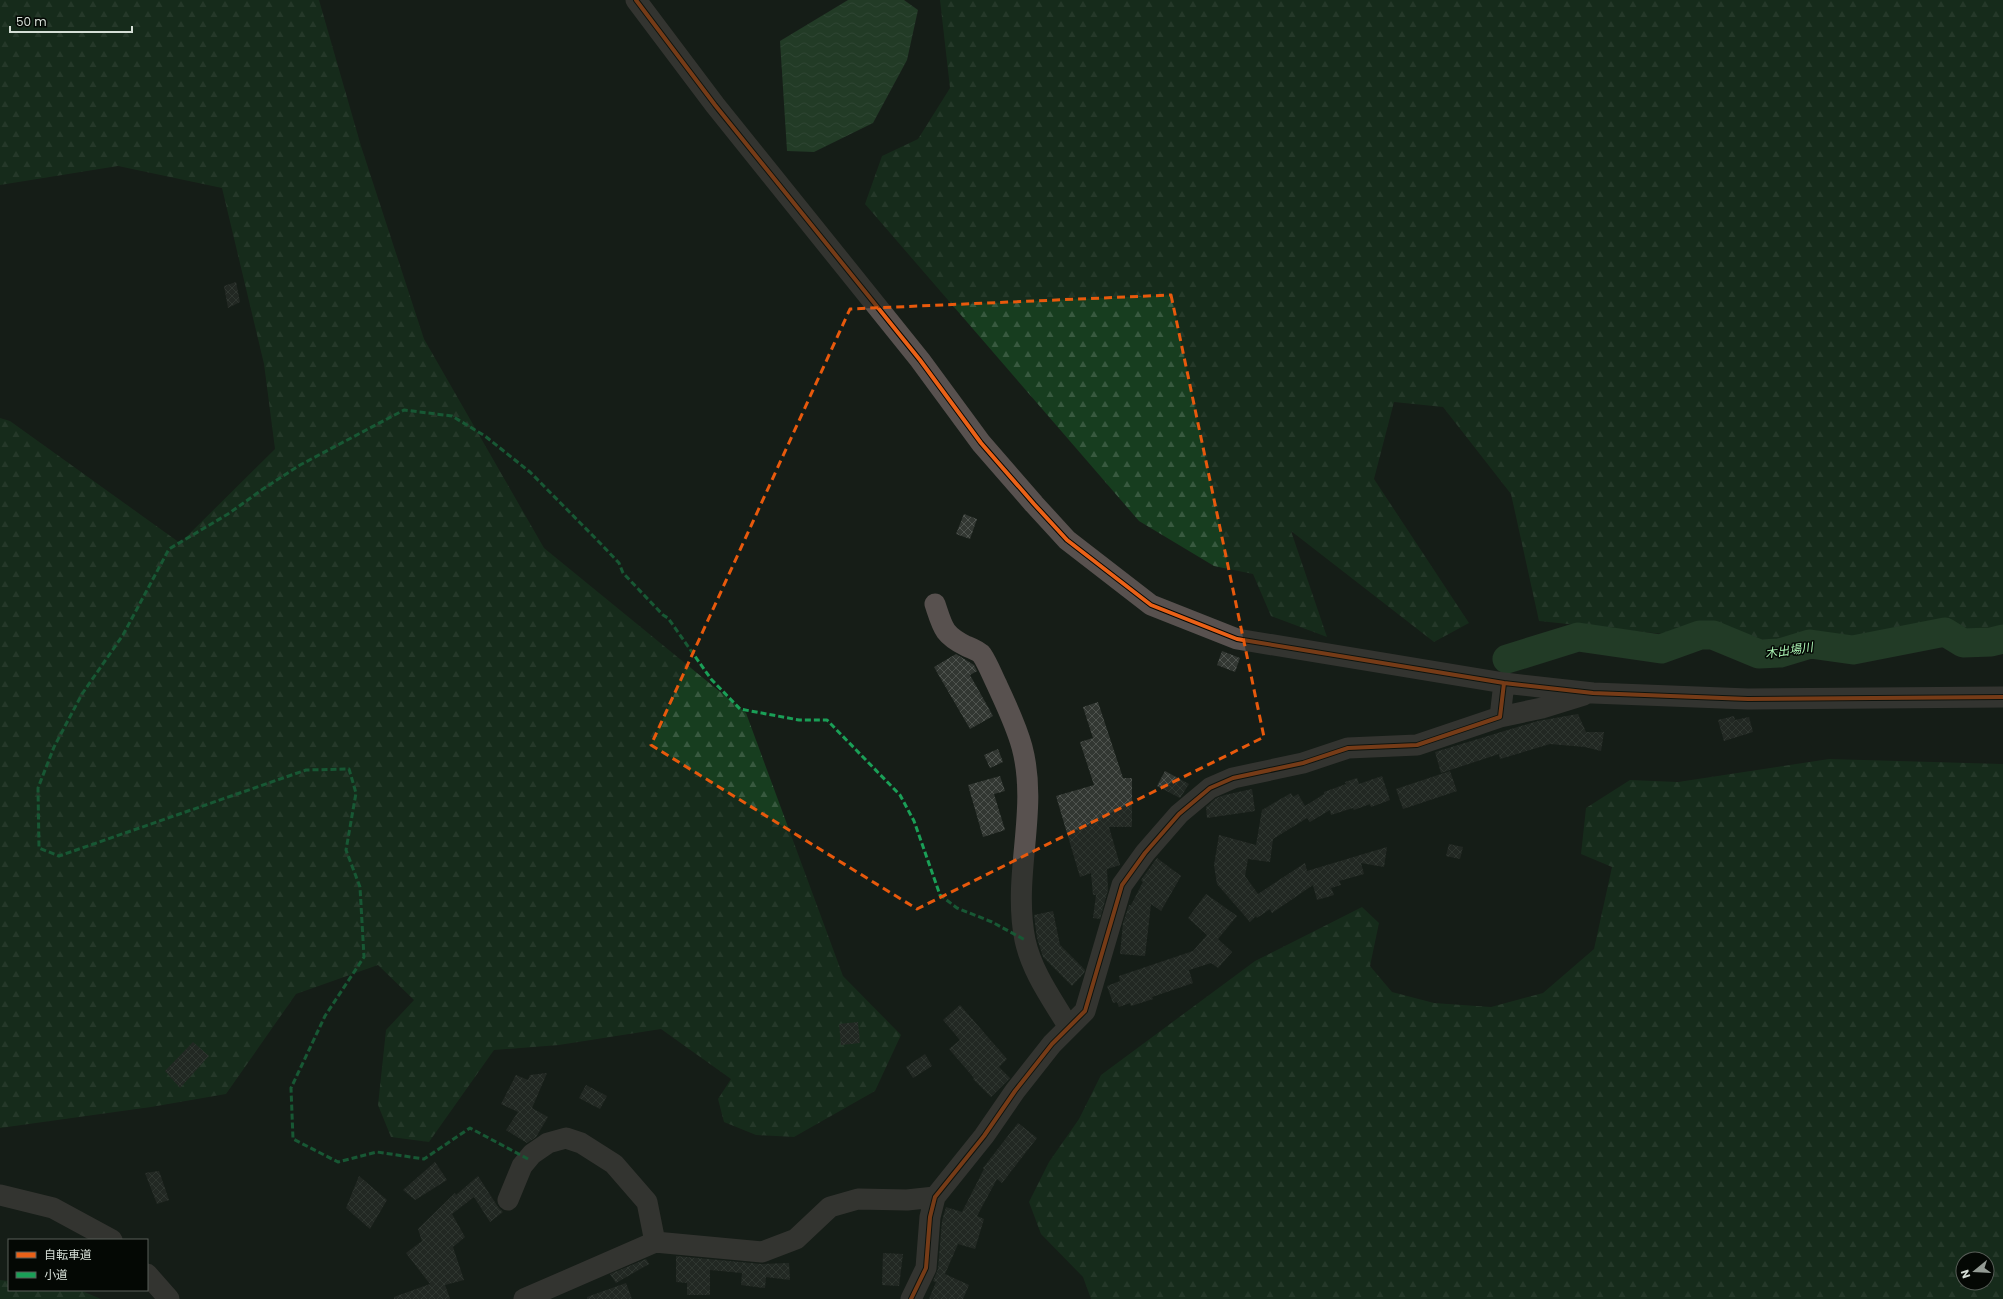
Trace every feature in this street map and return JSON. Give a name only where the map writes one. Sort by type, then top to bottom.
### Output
[{"type":"street","points":[[636,0],[715,105],[920,360],[981,443],[1067,540],[1151,605],[1237,639],[1504,683],[1593,692],[1748,699],[2003,697]]},
{"type":"street","points":[[935,604],[945,631],[954,639],[981,654],[1010,713],[1022,745],[1028,773],[1028,811],[1023,860],[1021,903],[1025,940],[1032,965],[1068,1026]]},
{"type":"street","points":[[1500,717],[1504,683]]},
{"type":"street","points":[[911,1299],[926,1268],[930,1217],[935,1197],[984,1136],[1019,1085],[1052,1044],[1068,1026],[1085,1011],[1122,885],[1144,853],[1179,814],[1210,788],[1233,778],[1303,763],[1348,748],[1417,745],[1500,717],[1542,708],[1593,692]]},
{"type":"street","points":[[508,1200],[522,1166],[532,1154],[548,1143],[566,1138],[581,1143],[614,1164],[647,1202],[655,1242]]},
{"type":"street","points":[[0,1195],[53,1208],[110,1239]]},
{"type":"street","points":[[524,1299],[655,1242],[762,1252],[796,1239],[830,1207],[858,1199],[907,1200],[935,1197]]},
{"type":"street","points":[[148,1275],[169,1299]]},
{"type":"highlighted area","points":[[1171,295],[1264,737],[917,909],[651,745],[850,309]]},
{"type":"green space","points":[[0,0],[319,0],[361,146],[424,339],[544,548],[746,713],[843,976],[901,1035],[875,1091],[794,1137],[756,1135],[724,1122],[718,1099],[731,1079],[661,1029],[559,1045],[494,1050],[429,1142],[391,1137],[378,1105],[386,1030],[414,1000],[378,965],[296,994],[226,1094],[151,1107],[0,1128],[0,418],[10,421],[180,543],[275,449],[264,364],[222,188],[118,166],[0,185]]},
{"type":"green space","points":[[940,0],[2003,0],[2003,639],[1711,639],[1539,621],[1511,494],[1443,407],[1394,402],[1374,479],[1469,623],[1434,642],[1291,531],[1327,637],[1271,616],[1253,574],[1214,566],[1139,521],[865,204],[882,156],[918,139],[950,88]]},
{"type":"green space","points":[[1829,759],[2003,764],[2003,1299],[1091,1299],[1083,1277],[1041,1234],[1029,1202],[1049,1162],[1079,1119],[1101,1075],[1255,961],[1362,907],[1379,923],[1370,966],[1392,992],[1434,1003],[1491,1007],[1543,993],[1594,949],[1612,867],[1581,854],[1586,808],[1630,780],[1678,782]]},
{"type":"green space","points":[[0,1280],[8,1281],[8,1291],[82,1291],[101,1299],[0,1299]]},
{"type":"water","points":[[848,0],[904,0],[918,10],[907,60],[873,123],[814,152],[787,151],[780,41]]},
{"type":"building","points":[[236,282],[240,302],[228,308],[224,286]]},
{"type":"building","points":[[964,514],[977,519],[970,539],[956,534]]},
{"type":"building","points":[[1222,651],[1240,658],[1235,672],[1217,665]]},
{"type":"building","points":[[956,654],[974,665],[977,671],[970,675],[993,716],[970,729],[934,667]]},
{"type":"building","points":[[1098,702],[1123,778],[1132,778],[1132,827],[1109,827],[1120,865],[1107,869],[1108,890],[1100,919],[1093,918],[1096,895],[1093,895],[1091,873],[1080,877],[1056,796],[1094,785],[1080,742],[1093,738],[1083,707]]},
{"type":"building","points":[[1578,714],[1586,732],[1604,732],[1601,751],[1585,747],[1550,744],[1500,759],[1499,754],[1441,773],[1435,752],[1538,721]]},
{"type":"building","points":[[1734,716],[1735,720],[1749,717],[1753,732],[1724,741],[1718,720]]},
{"type":"building","points":[[998,749],[1003,762],[990,768],[984,755]]},
{"type":"building","points":[[1165,771],[1189,784],[1180,798],[1157,786]]},
{"type":"building","points":[[1450,771],[1457,791],[1403,809],[1396,789]]},
{"type":"building","points":[[1000,776],[1005,791],[994,794],[1005,830],[983,837],[968,785]]},
{"type":"building","points":[[1382,776],[1390,800],[1371,807],[1370,804],[1354,810],[1353,808],[1331,815],[1330,810],[1310,822],[1307,818],[1273,839],[1270,862],[1248,859],[1245,876],[1258,894],[1305,863],[1307,871],[1387,847],[1384,867],[1361,863],[1364,874],[1339,881],[1341,885],[1331,888],[1334,895],[1317,900],[1313,885],[1272,913],[1270,909],[1257,918],[1256,916],[1250,922],[1217,884],[1214,865],[1219,835],[1256,845],[1262,810],[1291,793],[1293,797],[1298,794],[1305,806],[1324,794],[1324,792],[1346,784],[1345,782],[1357,778],[1359,784]]},
{"type":"building","points":[[1252,789],[1255,811],[1207,818],[1206,807],[1216,798]]},
{"type":"building","points":[[1449,844],[1463,847],[1460,859],[1446,856]]},
{"type":"building","points":[[1157,858],[1181,876],[1161,911],[1151,904],[1145,956],[1120,954],[1123,923],[1129,905],[1131,905],[1143,882],[1141,880]]},
{"type":"building","points":[[1206,894],[1237,916],[1218,939],[1232,952],[1218,968],[1211,963],[1189,970],[1193,983],[1131,1006],[1130,1003],[1119,1007],[1117,1002],[1113,1003],[1107,986],[1120,981],[1119,976],[1193,951],[1207,935],[1188,918]]},
{"type":"building","points":[[1053,911],[1060,945],[1085,970],[1072,986],[1043,957],[1037,938],[1034,915]]},
{"type":"building","points":[[960,1005],[1007,1059],[999,1067],[1010,1078],[991,1097],[973,1079],[974,1078],[949,1049],[960,1040],[943,1020]]},
{"type":"building","points":[[858,1022],[860,1043],[841,1045],[839,1024]]},
{"type":"building","points":[[193,1042],[209,1056],[180,1088],[165,1071]]},
{"type":"building","points":[[925,1054],[932,1066],[913,1078],[906,1067]]},
{"type":"building","points":[[547,1073],[532,1108],[548,1117],[536,1137],[527,1143],[506,1130],[518,1112],[501,1104],[516,1075],[528,1080],[530,1075]]},
{"type":"building","points":[[586,1085],[607,1096],[600,1109],[579,1098]]},
{"type":"building","points":[[1018,1123],[1037,1138],[1002,1183],[997,1179],[977,1216],[984,1219],[975,1249],[958,1244],[945,1274],[969,1285],[963,1299],[929,1299],[936,1282],[933,1281],[938,1269],[942,1221],[946,1207],[962,1212],[984,1169],[983,1168]]},
{"type":"building","points":[[435,1162],[447,1180],[415,1200],[403,1190]]},
{"type":"building","points":[[159,1171],[169,1200],[157,1204],[145,1173]]},
{"type":"building","points":[[359,1176],[387,1200],[370,1229],[346,1208]]},
{"type":"building","points":[[478,1176],[498,1207],[503,1212],[490,1222],[474,1197],[452,1214],[465,1237],[453,1247],[464,1280],[445,1285],[450,1299],[394,1299],[394,1297],[430,1284],[406,1253],[422,1241],[418,1229],[455,1193],[456,1195]]},
{"type":"building","points":[[883,1253],[903,1254],[899,1286],[882,1285]]},
{"type":"building","points":[[676,1256],[761,1264],[789,1263],[790,1280],[766,1277],[765,1288],[741,1285],[742,1273],[710,1270],[710,1295],[687,1295],[687,1283],[676,1282]]},
{"type":"building","points":[[646,1259],[649,1264],[616,1283],[610,1274]]},
{"type":"building","points":[[626,1283],[632,1299],[587,1299],[587,1297]]},
{"type":"waterway","name":"木出場川","points":[[1507,659],[1578,637],[1661,649],[1700,635],[1713,635],[1759,654],[1780,653],[1810,644],[1853,650],[1945,632],[1963,643],[1991,642],[2003,639]]},
{"type":"marked path","points":[[528,1159],[470,1128],[424,1159],[377,1152],[338,1162],[293,1139],[291,1088],[325,1016],[364,957],[360,887],[346,850],[356,793],[349,769],[306,770],[59,856],[39,848],[38,788],[54,747],[82,694],[123,635],[169,549],[228,514],[300,465],[404,410],[452,416],[485,436],[530,472],[619,563],[623,573],[663,615],[668,618],[711,679],[740,709],[799,720],[827,720],[900,795],[914,821],[940,895],[957,908],[992,922],[1025,940]]},
{"type":"cycle path","points":[[636,0],[715,105],[920,360],[981,443],[1067,540],[1151,605],[1237,639],[1504,683],[1593,693],[1748,699],[2003,697]]},
{"type":"cycle path","points":[[911,1299],[926,1268],[930,1217],[935,1197],[984,1136],[1015,1091],[1052,1044],[1085,1011],[1122,885],[1145,853],[1179,814],[1210,788],[1233,778],[1303,763],[1348,748],[1417,745],[1500,717],[1504,683]]}]
